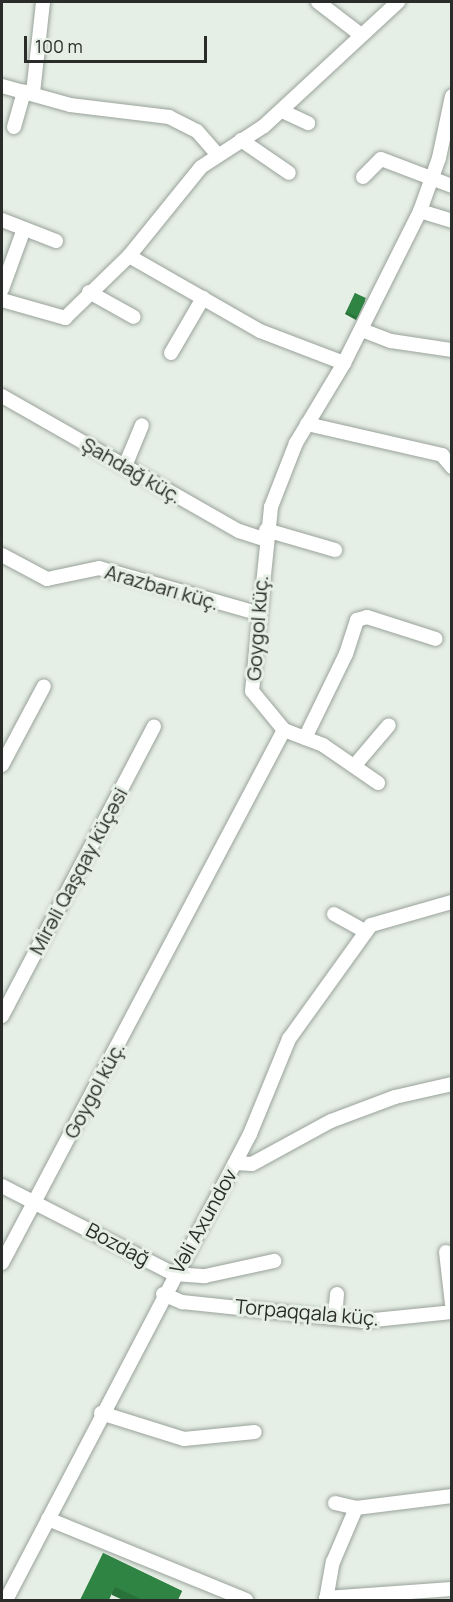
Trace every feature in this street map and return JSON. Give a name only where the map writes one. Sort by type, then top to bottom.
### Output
[{"type":"street","points":[[14,127],[28,92],[43,2]]},
{"type":"street","points":[[318,2],[361,35]]},
{"type":"street","points":[[2,300],[59,319],[129,256],[184,184],[217,154],[282,111],[399,2]]},
{"type":"street","points":[[2,86],[70,105],[169,117],[197,131],[217,154]]},
{"type":"street","name":"Goygol küç.","points":[[2,1263],[284,730],[252,691],[265,535],[283,474],[307,424],[362,330],[420,211],[433,177],[452,96]]},
{"type":"street","points":[[282,111],[308,123]]},
{"type":"street","points":[[241,140],[289,173]]},
{"type":"street","points":[[363,177],[381,159],[452,186]]},
{"type":"street","points":[[420,211],[452,221]]},
{"type":"street","points":[[2,220],[56,241]]},
{"type":"street","points":[[2,289],[24,230]]},
{"type":"street","points":[[129,256],[280,340],[344,363]]},
{"type":"street","points":[[89,292],[134,317]]},
{"type":"street","points":[[171,353],[203,298]]},
{"type":"street","points":[[362,330],[391,341],[452,350]]},
{"type":"street","name":"Şahdağ küç.","points":[[2,396],[125,466],[265,535],[335,550]]},
{"type":"street","points":[[307,424],[442,455],[452,467]]},
{"type":"street","points":[[125,466],[142,425]]},
{"type":"street","name":"Arazbarı küç.","points":[[2,555],[47,579],[99,568],[257,613]]},
{"type":"street","points":[[305,738],[346,654],[357,620],[368,617],[436,639]]},
{"type":"street","points":[[2,765],[44,686]]},
{"type":"street","points":[[355,765],[389,725]]},
{"type":"street","name":"Mirəli Qaşqay küçəsi","points":[[2,1016],[154,726]]},
{"type":"street","points":[[284,730],[305,738],[355,765],[378,783]]},
{"type":"street","points":[[334,915],[366,931],[375,922],[452,902]]},
{"type":"street","name":"Vəli Axundov","points":[[6,1600],[163,1294],[235,1163],[289,1040],[341,973],[366,931]]},
{"type":"street","points":[[235,1163],[252,1164],[331,1121],[395,1097],[452,1084]]},
{"type":"street","name":"Bozdağ","points":[[2,1186],[174,1274],[213,1275],[274,1262]]},
{"type":"street","points":[[446,1252],[452,1304]]},
{"type":"street","name":"Torpaqqala küç.","points":[[163,1294],[182,1302],[364,1321],[452,1312]]},
{"type":"street","points":[[335,1317],[337,1294]]},
{"type":"street","points":[[101,1413],[184,1439],[255,1432]]},
{"type":"street","points":[[335,1503],[356,1508],[452,1496]]},
{"type":"street","points":[[356,1508],[333,1562],[326,1599],[452,1589]]},
{"type":"street","points":[[48,1519],[246,1600]]},
{"type":"building","points":[[355,293],[366,298],[357,317],[346,312]]},
{"type":"building","points":[[103,1553],[182,1591],[177,1600],[143,1600],[115,1587],[109,1600],[80,1600]]}]
